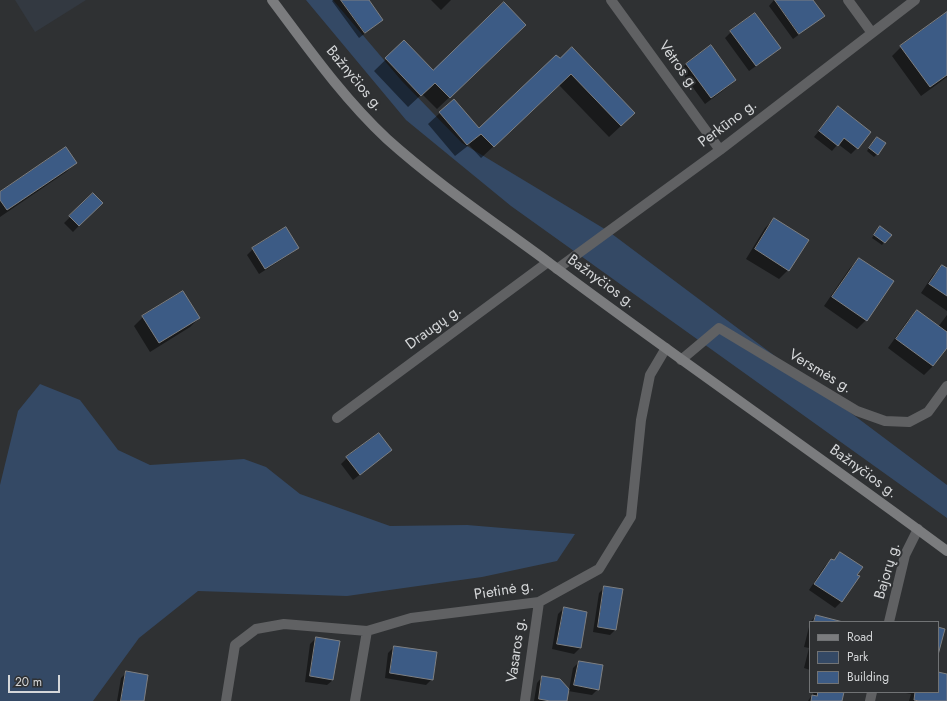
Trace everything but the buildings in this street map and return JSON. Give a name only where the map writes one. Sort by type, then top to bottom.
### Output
[{"type":"main road","name":"Bažnyčios g.","points":[[272,0],[354,106],[386,138],[421,168],[681,360],[947,551]]},
{"type":"street","name":"Vėtros g.","points":[[611,0],[720,150]]},
{"type":"street","points":[[848,0],[872,33]]},
{"type":"street","name":"Perkūno g.","points":[[557,269],[720,150],[915,0]]},
{"type":"street","name":"Draugų g.","points":[[337,418],[548,262]]},
{"type":"street","name":"Versmės g.","points":[[681,360],[719,328],[857,411],[885,421],[909,422],[928,412],[947,386]]},
{"type":"street","name":"Pietinė g.","points":[[226,701],[235,645],[256,629],[284,624],[367,631],[411,618],[539,602],[599,569],[631,517],[641,420],[650,374],[666,348]]},
{"type":"street","name":"Bajorų g.","points":[[889,621],[906,555],[918,530]]},
{"type":"street","name":"Vasaros g.","points":[[525,701],[539,602]]},
{"type":"street","points":[[355,701],[367,631]]},
{"type":"shaded area","points":[[15,0],[86,0],[35,32]]},
{"type":"green space","points":[[306,0],[333,0],[401,80],[462,143],[608,231],[947,485],[947,518],[511,206],[406,120]]},
{"type":"green space","points":[[40,384],[80,400],[118,450],[150,465],[244,459],[266,467],[300,494],[390,526],[467,525],[575,534],[557,561],[482,577],[347,596],[198,591],[139,638],[93,701],[0,701],[0,485],[18,411]]}]
